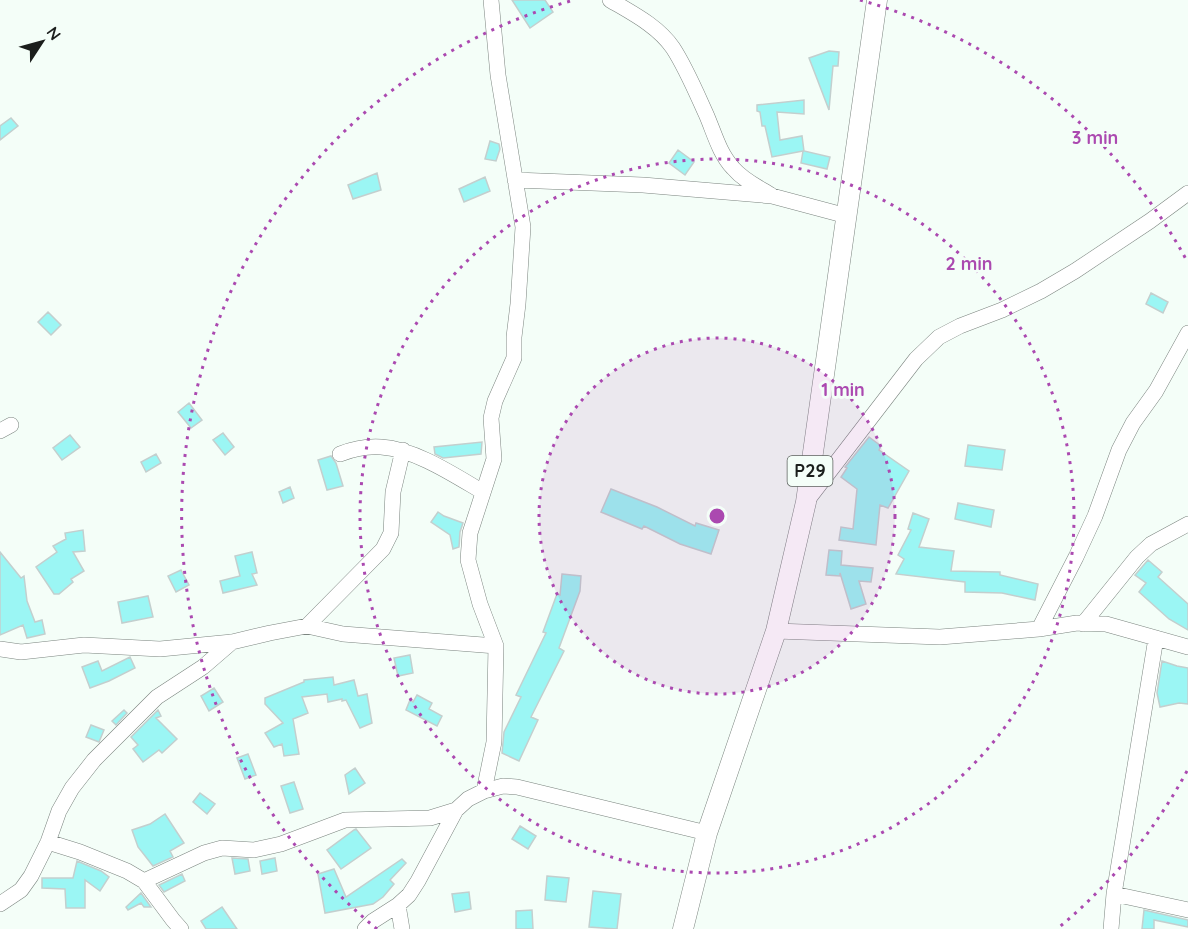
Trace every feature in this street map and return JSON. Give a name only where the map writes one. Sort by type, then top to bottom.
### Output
[{"type":"main road","name":"P29","points":[[683,929],[707,832],[776,632],[806,502],[877,0]]},
{"type":"street","points":[[484,791],[494,742],[496,646],[480,604],[468,560],[470,533],[494,459],[491,418],[495,401],[514,358],[523,227],[498,75],[491,0]]},
{"type":"street","points":[[610,0],[650,24],[672,46],[687,72],[720,150],[732,168],[772,196]]},
{"type":"street","points":[[515,180],[643,185],[772,196],[847,216]]},
{"type":"street","points":[[806,502],[916,359],[939,337],[1041,291],[1150,221],[1188,193]]},
{"type":"street","points":[[1039,629],[1095,516],[1119,450],[1133,423],[1156,391],[1188,333]]},
{"type":"street","points":[[340,454],[354,449],[380,446],[403,450],[444,468],[483,492]]},
{"type":"street","points":[[307,626],[383,549],[391,533],[393,492],[403,450]]},
{"type":"street","points":[[1083,624],[1150,544],[1188,524]]},
{"type":"street","points":[[776,632],[940,637],[1106,624],[1188,647]]},
{"type":"street","points":[[0,650],[21,652],[84,645],[160,649],[232,642],[307,626],[343,634],[496,646]]},
{"type":"street","points":[[1111,929],[1114,894],[1156,638]]},
{"type":"street","points":[[0,904],[21,890],[31,876],[48,842],[59,812],[72,788],[94,759],[158,697],[203,667],[232,642]]},
{"type":"street","points":[[365,929],[409,895],[456,810],[468,799],[484,791],[503,786],[517,787],[707,832]]},
{"type":"street","points":[[144,881],[204,853],[222,848],[254,850],[281,844],[345,820],[430,818],[456,810]]},
{"type":"street","points":[[48,842],[117,867],[144,881],[181,929]]},
{"type":"street","points":[[1114,894],[1188,910]]},
{"type":"street","points":[[398,905],[402,929]]},
{"type":"building","points":[[512,0],[545,0],[553,12],[530,28]]},
{"type":"building","points":[[829,51],[839,52],[838,66],[833,66],[829,110],[809,58]]},
{"type":"building","points":[[804,100],[804,114],[777,112],[780,140],[802,136],[804,151],[830,157],[827,169],[801,163],[803,151],[772,157],[765,126],[762,126],[757,105]]},
{"type":"building","points":[[11,118],[18,126],[0,140],[0,126]]},
{"type":"building","points":[[490,141],[499,144],[500,149],[496,161],[485,159]]},
{"type":"building","points":[[678,150],[694,162],[685,175],[669,163]]},
{"type":"building","points":[[377,173],[381,190],[353,199],[348,185]]},
{"type":"building","points":[[485,177],[490,191],[464,202],[459,189]]},
{"type":"building","points":[[1151,293],[1168,302],[1163,313],[1146,304]]},
{"type":"building","points":[[48,312],[61,325],[51,335],[38,322]]},
{"type":"building","points":[[189,403],[202,420],[191,428],[178,412]]},
{"type":"building","points":[[223,433],[234,447],[225,455],[213,440]]},
{"type":"building","points":[[70,435],[80,447],[62,460],[53,448]]},
{"type":"building","points":[[869,437],[881,446],[879,450],[909,471],[888,508],[880,505],[876,545],[839,540],[841,527],[853,529],[857,489],[841,477],[847,468],[845,467]]},
{"type":"building","points":[[482,442],[481,454],[443,458],[435,454],[434,447]]},
{"type":"building","points":[[968,445],[1005,450],[1002,470],[965,466]]},
{"type":"building","points":[[156,454],[161,463],[146,472],[141,462]]},
{"type":"building","points":[[331,456],[336,463],[343,486],[327,490],[318,460]]},
{"type":"building","points":[[290,487],[294,498],[283,503],[279,492]]},
{"type":"building","points":[[611,489],[657,507],[695,526],[696,523],[719,530],[711,554],[680,544],[644,526],[642,529],[601,512]]},
{"type":"building","points":[[958,503],[994,510],[991,527],[955,519]]},
{"type":"building","points":[[438,512],[463,523],[459,547],[453,549],[450,535],[431,522]]},
{"type":"building","points":[[913,513],[929,519],[919,547],[954,551],[951,571],[1000,572],[1000,575],[1038,584],[1035,600],[1002,593],[965,592],[965,582],[896,574],[904,559],[898,555],[911,530],[908,529]]},
{"type":"building","points":[[83,530],[85,551],[73,552],[84,571],[71,579],[73,582],[59,594],[54,594],[36,567],[57,552],[53,546],[66,539],[65,533]]},
{"type":"building","points":[[829,550],[842,551],[841,565],[873,568],[871,582],[859,581],[866,604],[851,609],[840,573],[840,576],[826,575]]},
{"type":"building","points":[[0,552],[21,578],[24,576],[27,601],[35,622],[42,620],[45,634],[27,638],[23,625],[0,635]]},
{"type":"building","points":[[252,552],[257,573],[252,574],[257,585],[223,593],[220,581],[240,576],[235,556]]},
{"type":"building","points":[[1148,560],[1162,572],[1158,577],[1188,604],[1188,630],[1169,619],[1139,592],[1146,583],[1135,575]]},
{"type":"building","points":[[181,570],[189,585],[176,592],[168,576]]},
{"type":"building","points":[[562,574],[581,576],[580,591],[559,648],[564,651],[531,717],[538,720],[519,761],[502,753],[504,732],[521,697],[516,695],[546,633],[543,632],[557,594],[560,595]]},
{"type":"building","points":[[148,596],[153,617],[122,623],[118,602]]},
{"type":"building","points":[[410,655],[413,673],[398,676],[394,658]]},
{"type":"building","points":[[130,657],[135,668],[90,688],[82,667],[98,661],[102,671]]},
{"type":"building","points":[[1162,661],[1188,668],[1188,704],[1179,703],[1160,707],[1157,693]]},
{"type":"building","points":[[333,677],[334,685],[354,680],[358,696],[367,694],[372,723],[360,728],[346,700],[328,702],[327,694],[302,697],[308,713],[293,719],[299,754],[284,756],[282,744],[274,747],[265,733],[283,723],[265,704],[265,698],[304,682],[304,680]]},
{"type":"building","points":[[214,688],[223,702],[209,711],[201,696]]},
{"type":"building","points":[[417,695],[432,703],[429,709],[442,716],[437,726],[406,710],[410,700],[413,702]]},
{"type":"building","points":[[124,710],[127,713],[116,725],[112,721]]},
{"type":"building","points":[[158,710],[161,716],[156,718],[177,739],[162,753],[159,750],[143,762],[133,749],[138,745],[131,737]]},
{"type":"building","points":[[91,725],[104,730],[99,742],[86,737]]},
{"type":"building","points":[[248,754],[256,775],[245,779],[237,758]]},
{"type":"building","points":[[355,768],[365,783],[349,794],[345,775]]},
{"type":"building","points":[[294,782],[303,809],[290,813],[281,786]]},
{"type":"building","points":[[200,793],[215,804],[207,814],[193,802]]},
{"type":"building","points":[[165,814],[184,843],[170,851],[173,857],[153,866],[138,847],[132,830],[150,824]]},
{"type":"building","points":[[520,826],[536,836],[528,849],[512,839]]},
{"type":"building","points":[[356,829],[371,848],[341,869],[327,850]]},
{"type":"building","points":[[232,858],[248,859],[250,871],[235,874]]},
{"type":"building","points":[[275,858],[277,871],[262,874],[260,861]]},
{"type":"building","points":[[402,859],[406,863],[390,880],[394,884],[383,897],[373,904],[325,913],[318,874],[334,869],[346,897]]},
{"type":"building","points":[[77,861],[109,877],[100,891],[85,880],[85,908],[66,908],[65,889],[42,888],[42,878],[73,878]]},
{"type":"building","points":[[182,874],[185,881],[164,892],[159,885]]},
{"type":"building","points":[[547,876],[569,878],[566,902],[545,900]]},
{"type":"building","points":[[593,891],[621,894],[617,929],[589,927]]},
{"type":"building","points":[[469,892],[471,909],[455,912],[452,894]]},
{"type":"building","points":[[141,893],[151,907],[144,907],[141,903],[128,910],[126,907]]},
{"type":"building","points":[[222,907],[237,929],[206,929],[201,921]]},
{"type":"building","points":[[532,910],[533,929],[516,929],[516,911]]},
{"type":"building","points":[[1144,910],[1188,920],[1188,927],[1154,920],[1154,929],[1142,929]]}]
